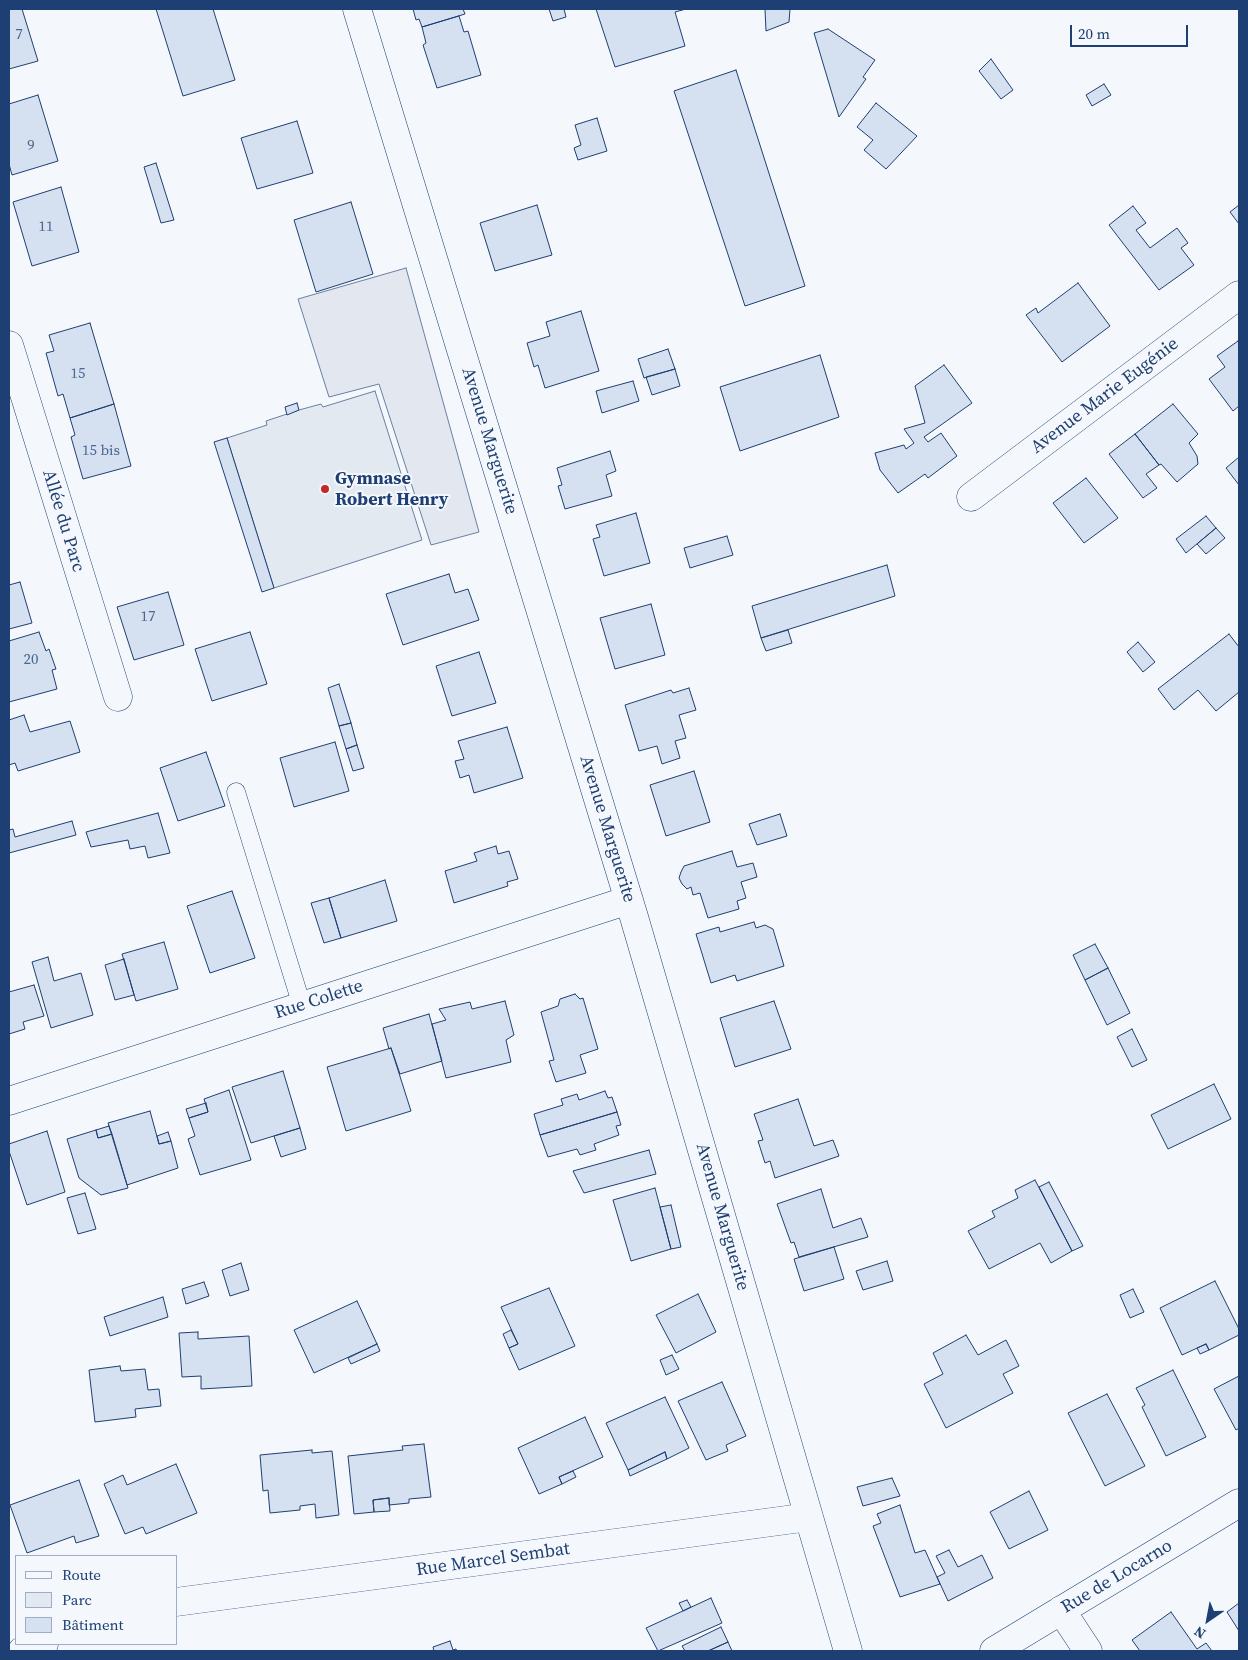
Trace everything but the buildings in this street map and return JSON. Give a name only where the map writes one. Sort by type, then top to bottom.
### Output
[{"type":"street","name":"Avenue Marguerite","points":[[357,9],[629,900],[848,1651]]},
{"type":"street","name":"Avenue Marie Eugénie","points":[[971,497],[1239,295]]},
{"type":"street","name":"Allée du Parc","points":[[9,345],[118,697]]},
{"type":"street","name":"Rue Colette","points":[[9,1101],[629,900]]},
{"type":"street","name":"Rue de Locarno","points":[[994,1651],[1239,1502]]},
{"type":"street","name":"Rue Marcel Sembat","points":[[178,1602],[809,1517]]},
{"type":"street","points":[[1061,1610],[1088,1651]]},
{"type":"lane","points":[[236,792],[302,1006]]},
{"type":"green space","name":"Gymnase Robert Henry","points":[[375,391],[422,540],[274,588],[227,438],[267,425],[266,421],[299,410],[321,404],[323,407]]},
{"type":"shaded area","points":[[406,268],[479,532],[431,545],[379,384],[329,397],[298,299]]},
{"type":"place","name":"Gymnase Robert Henry","points":[[325,489]]}]
